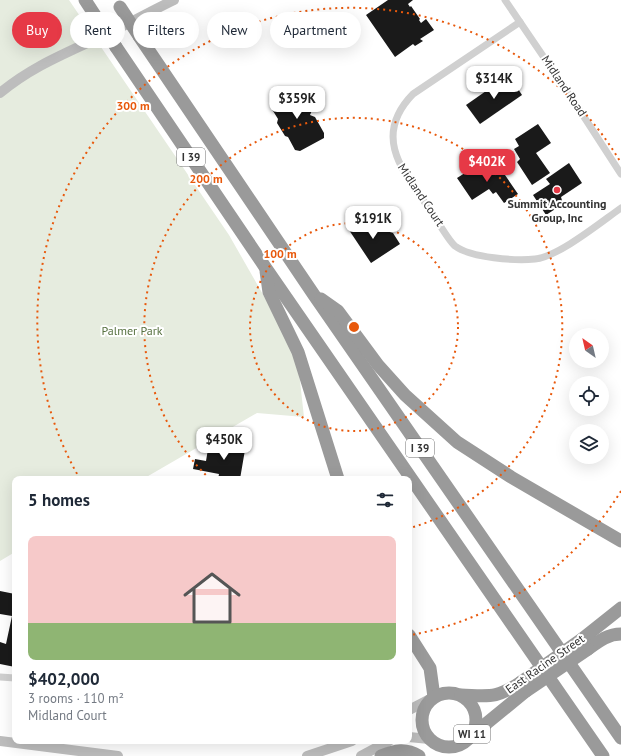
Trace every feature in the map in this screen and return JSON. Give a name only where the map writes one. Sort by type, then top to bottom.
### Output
[{"type":"highway","name":"I 39","points":[[85,0],[265,268],[409,476]]},
{"type":"highway","name":"I 39","points":[[117,4],[314,295],[621,738]]},
{"type":"highway","points":[[265,268],[269,292],[298,352],[337,476]]},
{"type":"highway","points":[[314,295],[338,311],[378,365],[424,414],[457,442],[546,498],[621,541]]},
{"type":"highway","name":"I 39","points":[[412,480],[603,756]]},
{"type":"highway","points":[[546,498],[575,509],[621,533]]},
{"type":"highway","name":"East Racine Street","points":[[470,737],[524,687],[585,644],[621,608]]},
{"type":"highway","name":"East Racine Street","points":[[585,644],[613,634],[621,634]]},
{"type":"highway","points":[[412,640],[430,668],[433,698],[425,707],[422,718],[423,729],[431,741],[437,756]]},
{"type":"highway","name":"East Racine Street","points":[[461,696],[484,697],[501,695],[524,687]]},
{"type":"highway","name":"WI 11","points":[[431,741],[442,746],[452,747],[462,744],[470,737],[476,722],[475,712],[470,702],[461,696],[450,693],[433,698]]},
{"type":"highway","points":[[382,756],[399,750],[410,752],[419,756]]},
{"type":"main road","points":[[0,93],[18,77],[63,53],[102,36],[174,0]]},
{"type":"main road","points":[[412,708],[433,698]]},
{"type":"main road","points":[[412,738],[431,741]]},
{"type":"main road","points":[[0,740],[12,742]]},
{"type":"main road","points":[[30,744],[118,756]]},
{"type":"main road","points":[[307,756],[343,744]]},
{"type":"main road","points":[[361,756],[383,744]]},
{"type":"street","name":"Midland Road","points":[[505,0],[621,174]]},
{"type":"street","name":"Midland Court","points":[[520,22],[413,94],[405,102],[395,125],[393,147],[401,170],[455,246],[481,256],[523,259],[543,258],[560,250],[621,208]]},
{"type":"street","points":[[0,677],[12,678]]},
{"type":"green space","name":"Palmer Park","points":[[0,0],[69,0],[77,12],[70,12],[70,48],[102,48],[229,235],[297,354],[304,417],[257,413],[148,476],[12,476],[12,554],[0,561]]},
{"type":"building","points":[[388,0],[413,0],[408,4],[420,19],[419,20],[421,23],[426,19],[434,30],[420,39],[423,41],[415,46],[413,44],[395,57],[366,15]]},
{"type":"building","points":[[509,75],[522,95],[480,124],[466,105]]},
{"type":"building","points":[[294,88],[299,89],[309,107],[313,108],[310,115],[315,117],[324,133],[324,138],[300,151],[295,150],[288,137],[285,136],[277,123],[278,119],[270,106],[271,102]]},
{"type":"building","points":[[538,124],[551,143],[536,153],[550,173],[532,185],[517,162],[520,159],[514,149],[519,146],[515,139]]},
{"type":"building","points":[[496,162],[518,194],[504,203],[496,192],[493,194],[489,189],[472,200],[457,178],[479,164],[483,171]]},
{"type":"building","name":"Summit Accounting Group, Inc","points":[[569,163],[582,183],[561,197],[563,204],[546,215],[533,195],[550,184],[546,179]]},
{"type":"building","points":[[356,221],[369,225],[375,221],[380,229],[393,233],[400,244],[371,263],[347,227]]},
{"type":"building","points":[[225,441],[246,444],[241,476],[219,476],[219,474],[193,469],[195,459],[206,461],[208,449],[223,452],[222,443],[225,443]]},
{"type":"building","points":[[0,591],[12,593],[12,616],[0,614]]},
{"type":"building","points":[[12,616],[12,666],[0,664],[0,642],[6,644]]},
{"type":"place","name":"Summit Accounting Group, Inc","points":[[557,190]]}]
